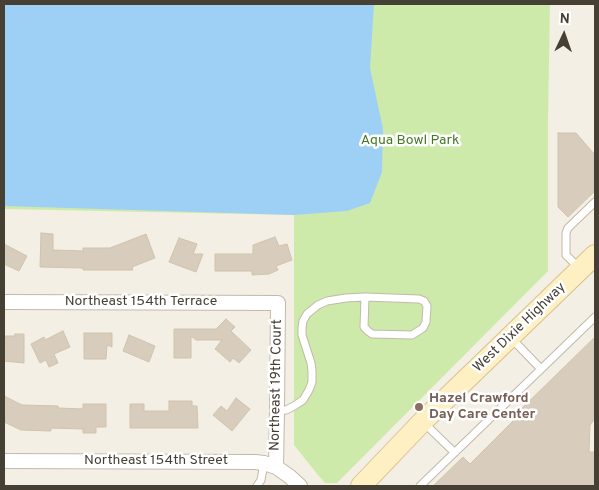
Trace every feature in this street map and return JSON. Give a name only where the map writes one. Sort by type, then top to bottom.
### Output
[{"type":"main road","name":"West Dixie Highway","points":[[361,486],[423,421],[595,255]]},
{"type":"street","name":"Northeast 154th Terrace","points":[[4,302],[278,303]]},
{"type":"street","name":"Northeast 19th Court","points":[[270,465],[278,411],[278,303]]},
{"type":"street","name":"Northeast 154th Street","points":[[4,461],[270,465]]},
{"type":"street","points":[[270,465],[289,476],[300,486]]},
{"type":"lane","points":[[581,270],[566,255],[566,233],[568,228],[595,202]]},
{"type":"lane","points":[[278,411],[286,410],[303,400],[309,390],[312,382],[311,364],[302,335],[303,321],[307,314],[318,305],[327,301],[346,298],[365,298],[419,299],[424,301],[427,306],[426,322],[423,328],[412,335],[372,334],[364,326],[365,298]]},
{"type":"lane","points":[[420,486],[595,317]]},
{"type":"lane","points":[[511,338],[542,369]]},
{"type":"lane","points":[[423,421],[454,452]]},
{"type":"lane","points":[[256,486],[270,465]]},
{"type":"green space","name":"Aqua Bowl Park","points":[[4,4],[550,4],[548,271],[337,483],[325,483],[294,445],[294,215],[4,209]]},
{"type":"water","points":[[4,4],[374,4],[370,68],[383,129],[382,172],[370,203],[347,211],[294,215],[4,206]]},
{"type":"building","points":[[558,133],[576,133],[595,155],[595,191],[568,217],[558,207]]},
{"type":"building","points":[[41,233],[53,234],[53,250],[83,251],[83,248],[110,248],[146,234],[155,258],[132,267],[133,270],[83,270],[83,268],[40,267]]},
{"type":"building","points":[[275,237],[279,246],[287,244],[292,260],[276,266],[278,270],[269,274],[252,275],[252,271],[215,271],[215,254],[253,254],[253,245]]},
{"type":"building","points":[[179,238],[197,244],[193,254],[203,254],[196,272],[169,262]]},
{"type":"building","points":[[4,244],[27,256],[19,271],[4,264]]},
{"type":"building","points":[[226,319],[235,327],[231,331],[251,350],[239,363],[233,358],[230,362],[215,349],[222,340],[196,340],[191,336],[191,358],[174,358],[174,329],[216,329]]},
{"type":"building","points":[[63,331],[70,347],[54,354],[58,363],[49,367],[46,360],[40,363],[31,344],[44,337],[45,340]]},
{"type":"building","points":[[84,333],[112,333],[112,347],[107,345],[106,359],[84,359]]},
{"type":"building","points":[[15,334],[24,334],[24,363],[4,361],[4,336],[15,336]]},
{"type":"building","points":[[129,335],[155,346],[149,362],[123,351]]},
{"type":"building","points":[[595,337],[595,419],[590,425],[589,452],[595,452],[595,486],[433,486],[463,457],[470,464],[517,417],[515,415]]},
{"type":"building","points":[[4,396],[22,405],[58,406],[58,408],[83,409],[83,404],[106,404],[106,427],[96,427],[96,433],[83,433],[83,429],[51,428],[51,431],[21,430],[4,422]]},
{"type":"building","points":[[236,398],[250,409],[232,431],[213,415],[221,406],[227,411]]},
{"type":"building","points":[[169,401],[192,401],[192,406],[197,406],[198,428],[130,428],[130,404],[144,404],[144,411],[169,411]]},
{"type":"place","name":"Hazel Crawford Day Care Center","points":[[419,407]]}]
